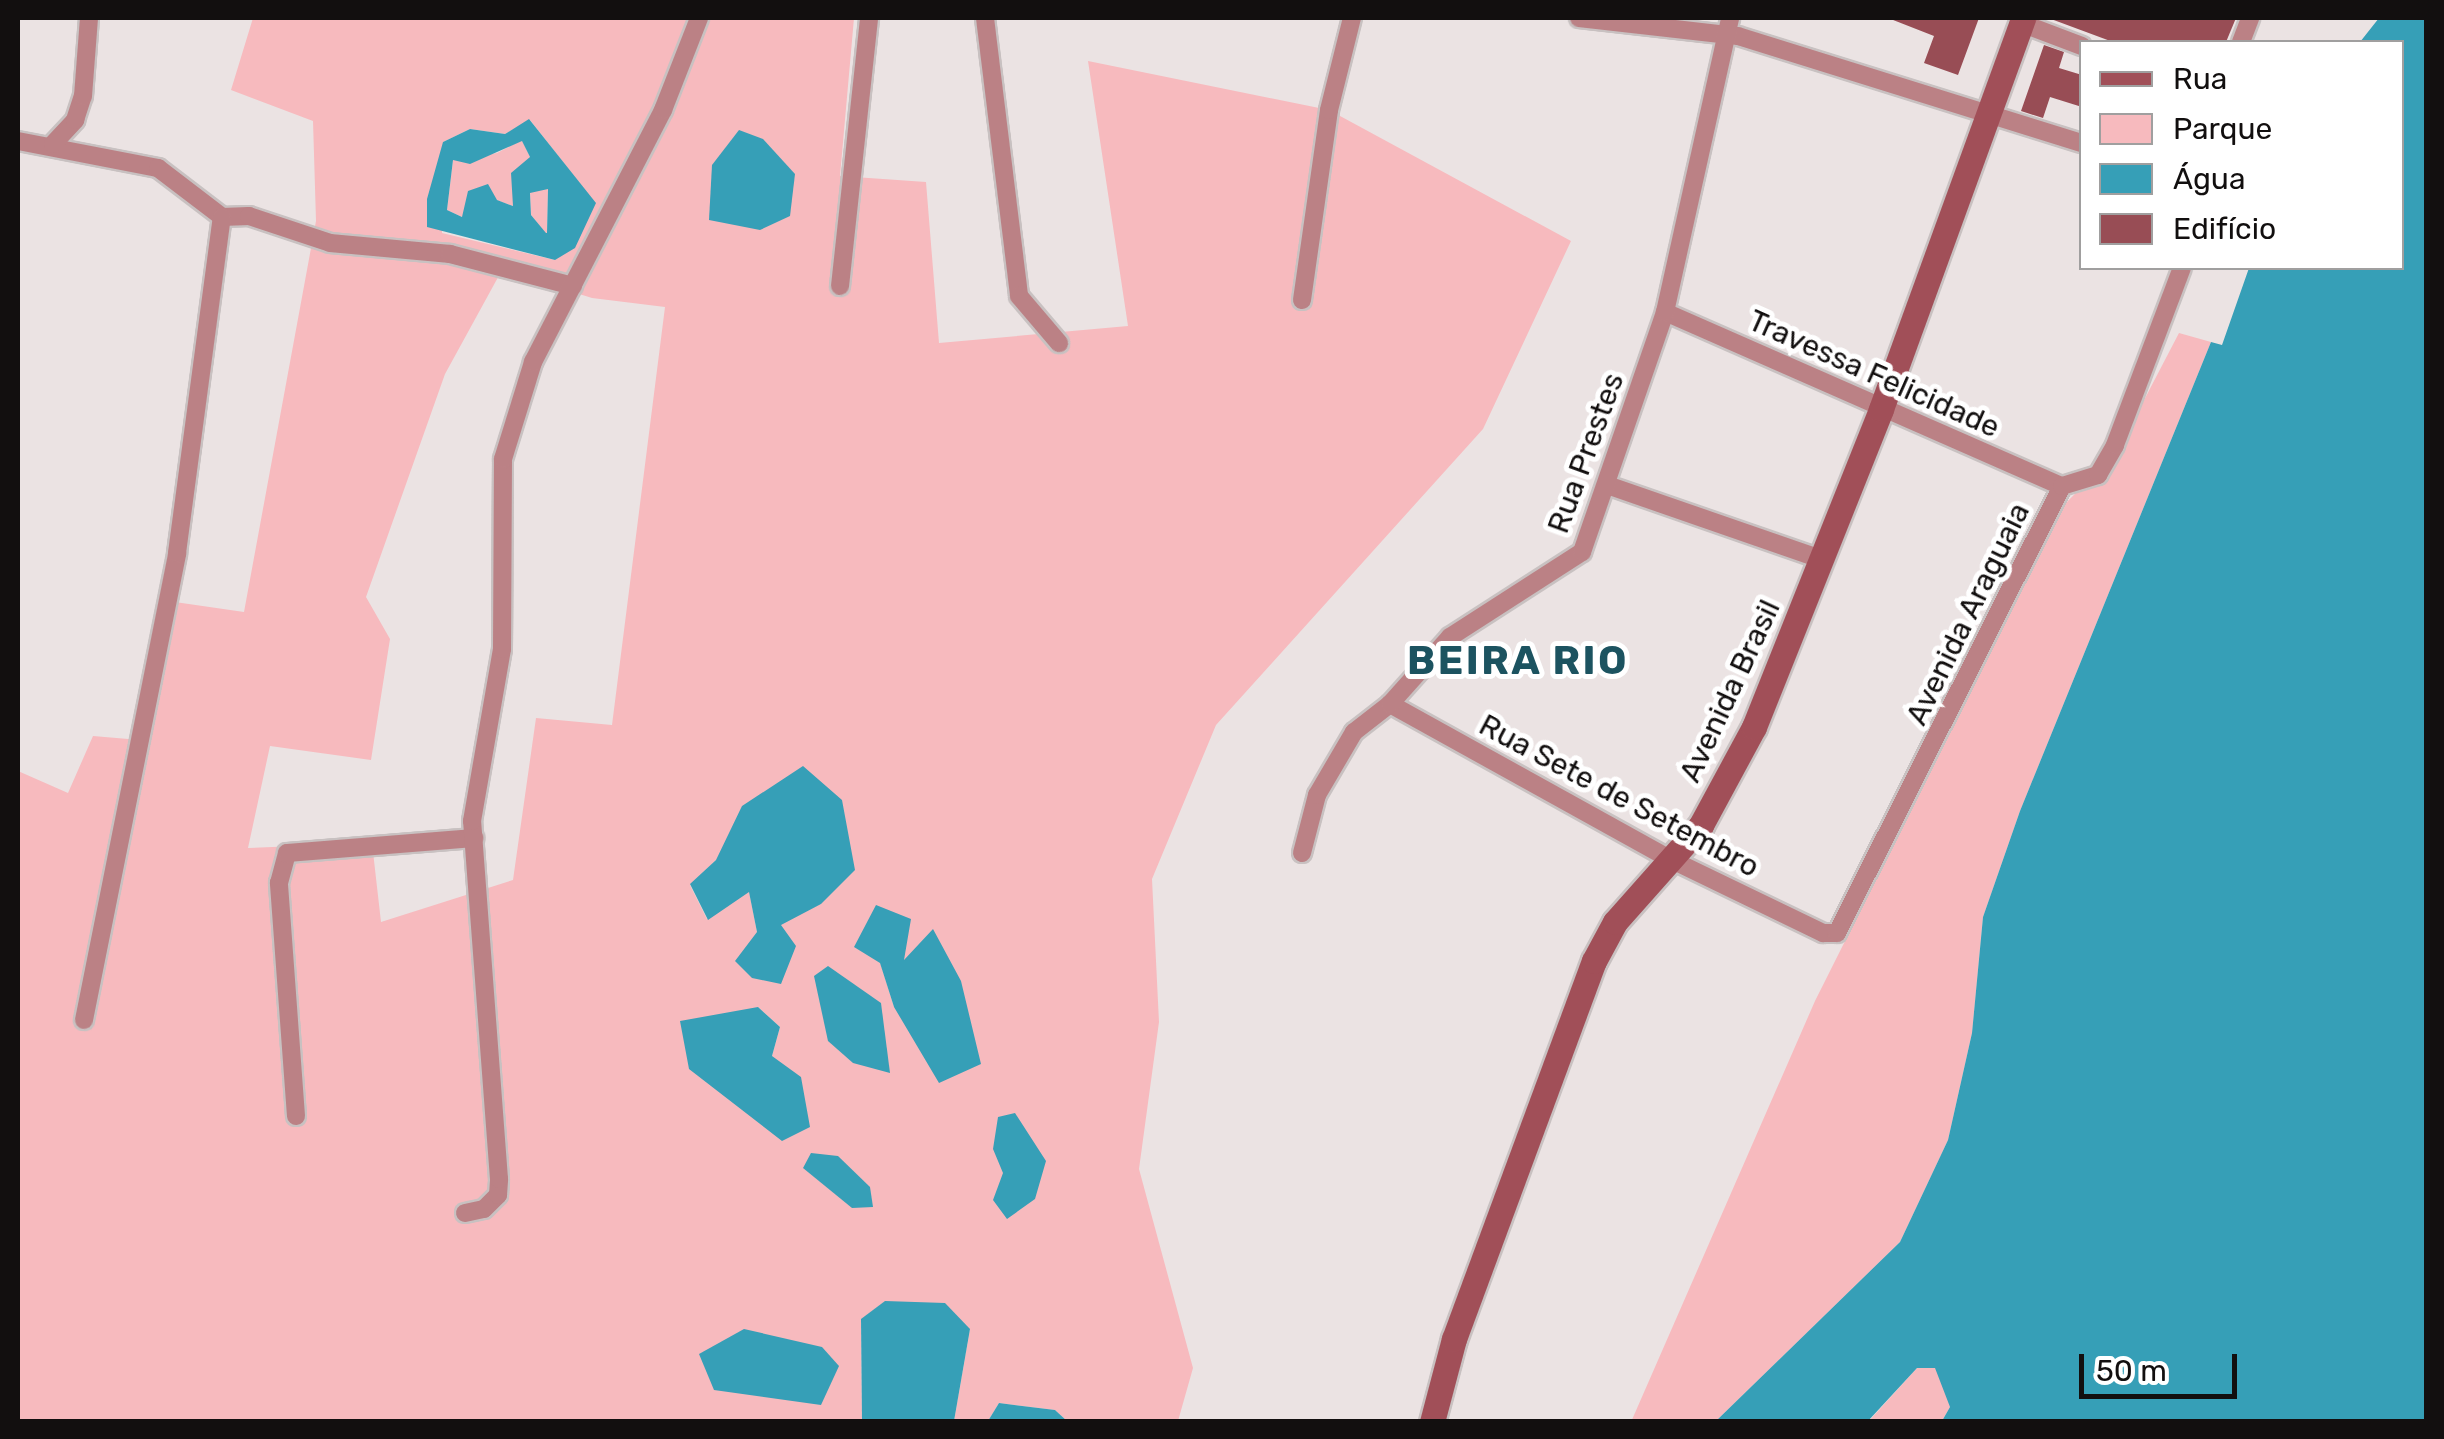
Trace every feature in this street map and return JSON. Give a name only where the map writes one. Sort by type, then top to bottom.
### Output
[{"type":"street","points":[[53,144],[75,120],[83,96],[89,18]]},
{"type":"street","points":[[465,1213],[484,1209],[498,1196],[500,1179],[474,838],[481,751],[502,649],[503,459],[533,362],[662,110],[699,18]]},
{"type":"street","points":[[840,286],[869,18]]},
{"type":"street","points":[[985,18],[1018,296],[1059,343]]},
{"type":"street","points":[[1302,300],[1330,110],[1352,18]]},
{"type":"street","points":[[1580,18],[1722,38],[1738,36],[2079,142]]},
{"type":"street","name":"Rua Prestes","points":[[1302,853],[1317,795],[1354,732],[1390,704],[1450,637],[1582,552],[1664,312],[1722,38],[1730,18]]},
{"type":"street","points":[[2022,20],[2079,45]]},
{"type":"street","name":"Avenida Brasil","points":[[1432,1422],[1454,1339],[1594,961],[1614,922],[1672,860],[1728,784],[1823,560],[1992,114],[2022,20]]},
{"type":"street","points":[[18,141],[53,144],[158,168],[222,216],[249,216],[330,243],[469,258],[573,286]]},
{"type":"street","points":[[84,1020],[177,553],[222,216]]},
{"type":"street","name":"Avenida Araguaia","points":[[1823,934],[1836,934],[1854,908],[2062,486],[2098,475],[2115,445],[2181,270]]},
{"type":"street","name":"Travessa Felicidade","points":[[1664,312],[2062,486]]},
{"type":"street","points":[[1607,485],[1823,560]]},
{"type":"street","name":"Rua Sete de Setembro","points":[[1390,704],[1672,860],[1823,934]]},
{"type":"street","points":[[296,1116],[278,883],[287,853],[474,838]]},
{"type":"green space","points":[[253,18],[854,18],[840,176],[926,182],[939,343],[1128,326],[1088,61],[1329,110],[1571,241],[1483,429],[1216,725],[1152,879],[1159,1022],[1139,1169],[1193,1368],[1178,1421],[1067,1421],[1055,1410],[999,1403],[988,1421],[954,1421],[970,1329],[861,1320],[862,1421],[18,1422],[18,771],[68,793],[93,736],[140,740],[168,601],[244,612],[316,221],[313,121],[231,90]],"holes":[[[530,120],[595,203],[555,260],[442,233],[443,142],[470,129],[505,134]],[[502,270],[592,298],[665,307],[612,725],[536,718],[513,880],[381,922],[372,843],[248,848],[270,746],[371,760],[390,639],[366,597],[445,374]],[[716,860],[821,904],[757,932],[749,891],[707,919],[690,885]],[[933,930],[894,1007],[880,962],[903,962]],[[758,1007],[780,1027],[772,1056]]]},
{"type":"green space","points":[[522,140],[530,157],[513,206],[496,200],[462,217],[447,210],[453,160],[497,153]]},
{"type":"green space","points":[[548,188],[547,235],[531,215],[530,192]]},
{"type":"green space","points":[[2179,333],[2211,342],[2020,811],[1983,917],[1972,1033],[1948,1140],[1900,1242],[1716,1421],[1631,1422],[1815,1001],[2063,506],[2118,450]]},
{"type":"green space","points":[[1917,1368],[1936,1368],[1947,1385],[1950,1407],[1942,1421],[1868,1422]]},
{"type":"water","points":[[2379,18],[2426,18],[2426,1421],[1942,1421],[1950,1407],[1935,1368],[1917,1368],[1868,1421],[1716,1421],[1900,1242],[1948,1140],[1972,1033],[1983,917],[2020,811],[2211,342],[2222,345],[2248,270],[2404,270],[2404,40],[2362,40]]},
{"type":"water","points":[[529,119],[596,203],[575,248],[555,260],[427,227],[427,199],[443,142],[470,129],[505,134]],"holes":[[[522,141],[530,157],[511,173],[513,206],[497,200],[488,184],[468,191],[462,217],[447,210],[453,160],[470,164]],[[548,189],[547,233],[546,233],[531,215],[530,193]]]},
{"type":"water","points":[[739,130],[763,139],[795,174],[790,216],[760,230],[709,220],[712,165]]},
{"type":"water","points":[[803,766],[842,800],[855,870],[821,904],[781,925],[796,946],[781,984],[752,978],[735,961],[757,932],[749,892],[708,920],[690,884],[716,860],[742,806]]},
{"type":"water","points":[[876,905],[911,919],[904,960],[933,929],[961,981],[981,1064],[939,1083],[894,1007],[880,963],[854,947]]},
{"type":"water","points":[[828,966],[881,1003],[890,1073],[853,1063],[828,1041],[814,976]]},
{"type":"water","points":[[758,1007],[780,1027],[772,1056],[801,1077],[810,1127],[782,1141],[689,1069],[680,1021]]},
{"type":"water","points":[[1015,1113],[1046,1161],[1035,1199],[1007,1219],[993,1200],[1003,1173],[993,1149],[998,1117]]},
{"type":"water","points":[[811,1153],[838,1156],[870,1187],[873,1207],[852,1208],[803,1168]]},
{"type":"water","points":[[885,1301],[945,1303],[970,1329],[954,1421],[862,1421],[861,1319]]},
{"type":"water","points":[[744,1329],[822,1347],[839,1366],[821,1405],[714,1390],[699,1354]]},
{"type":"water","points":[[999,1403],[1055,1410],[1067,1421],[988,1421]]},
{"type":"building","points":[[1888,18],[1979,18],[1958,75],[1924,63],[1934,36]]},
{"type":"building","points":[[2236,18],[2227,40],[2108,40],[2051,19]]},
{"type":"building","points":[[2044,45],[2064,52],[2059,68],[2079,74],[2079,106],[2050,97],[2043,118],[2021,111]]},
{"type":"district","name":"BEIRA RIO","points":[[1518,661]]}]
